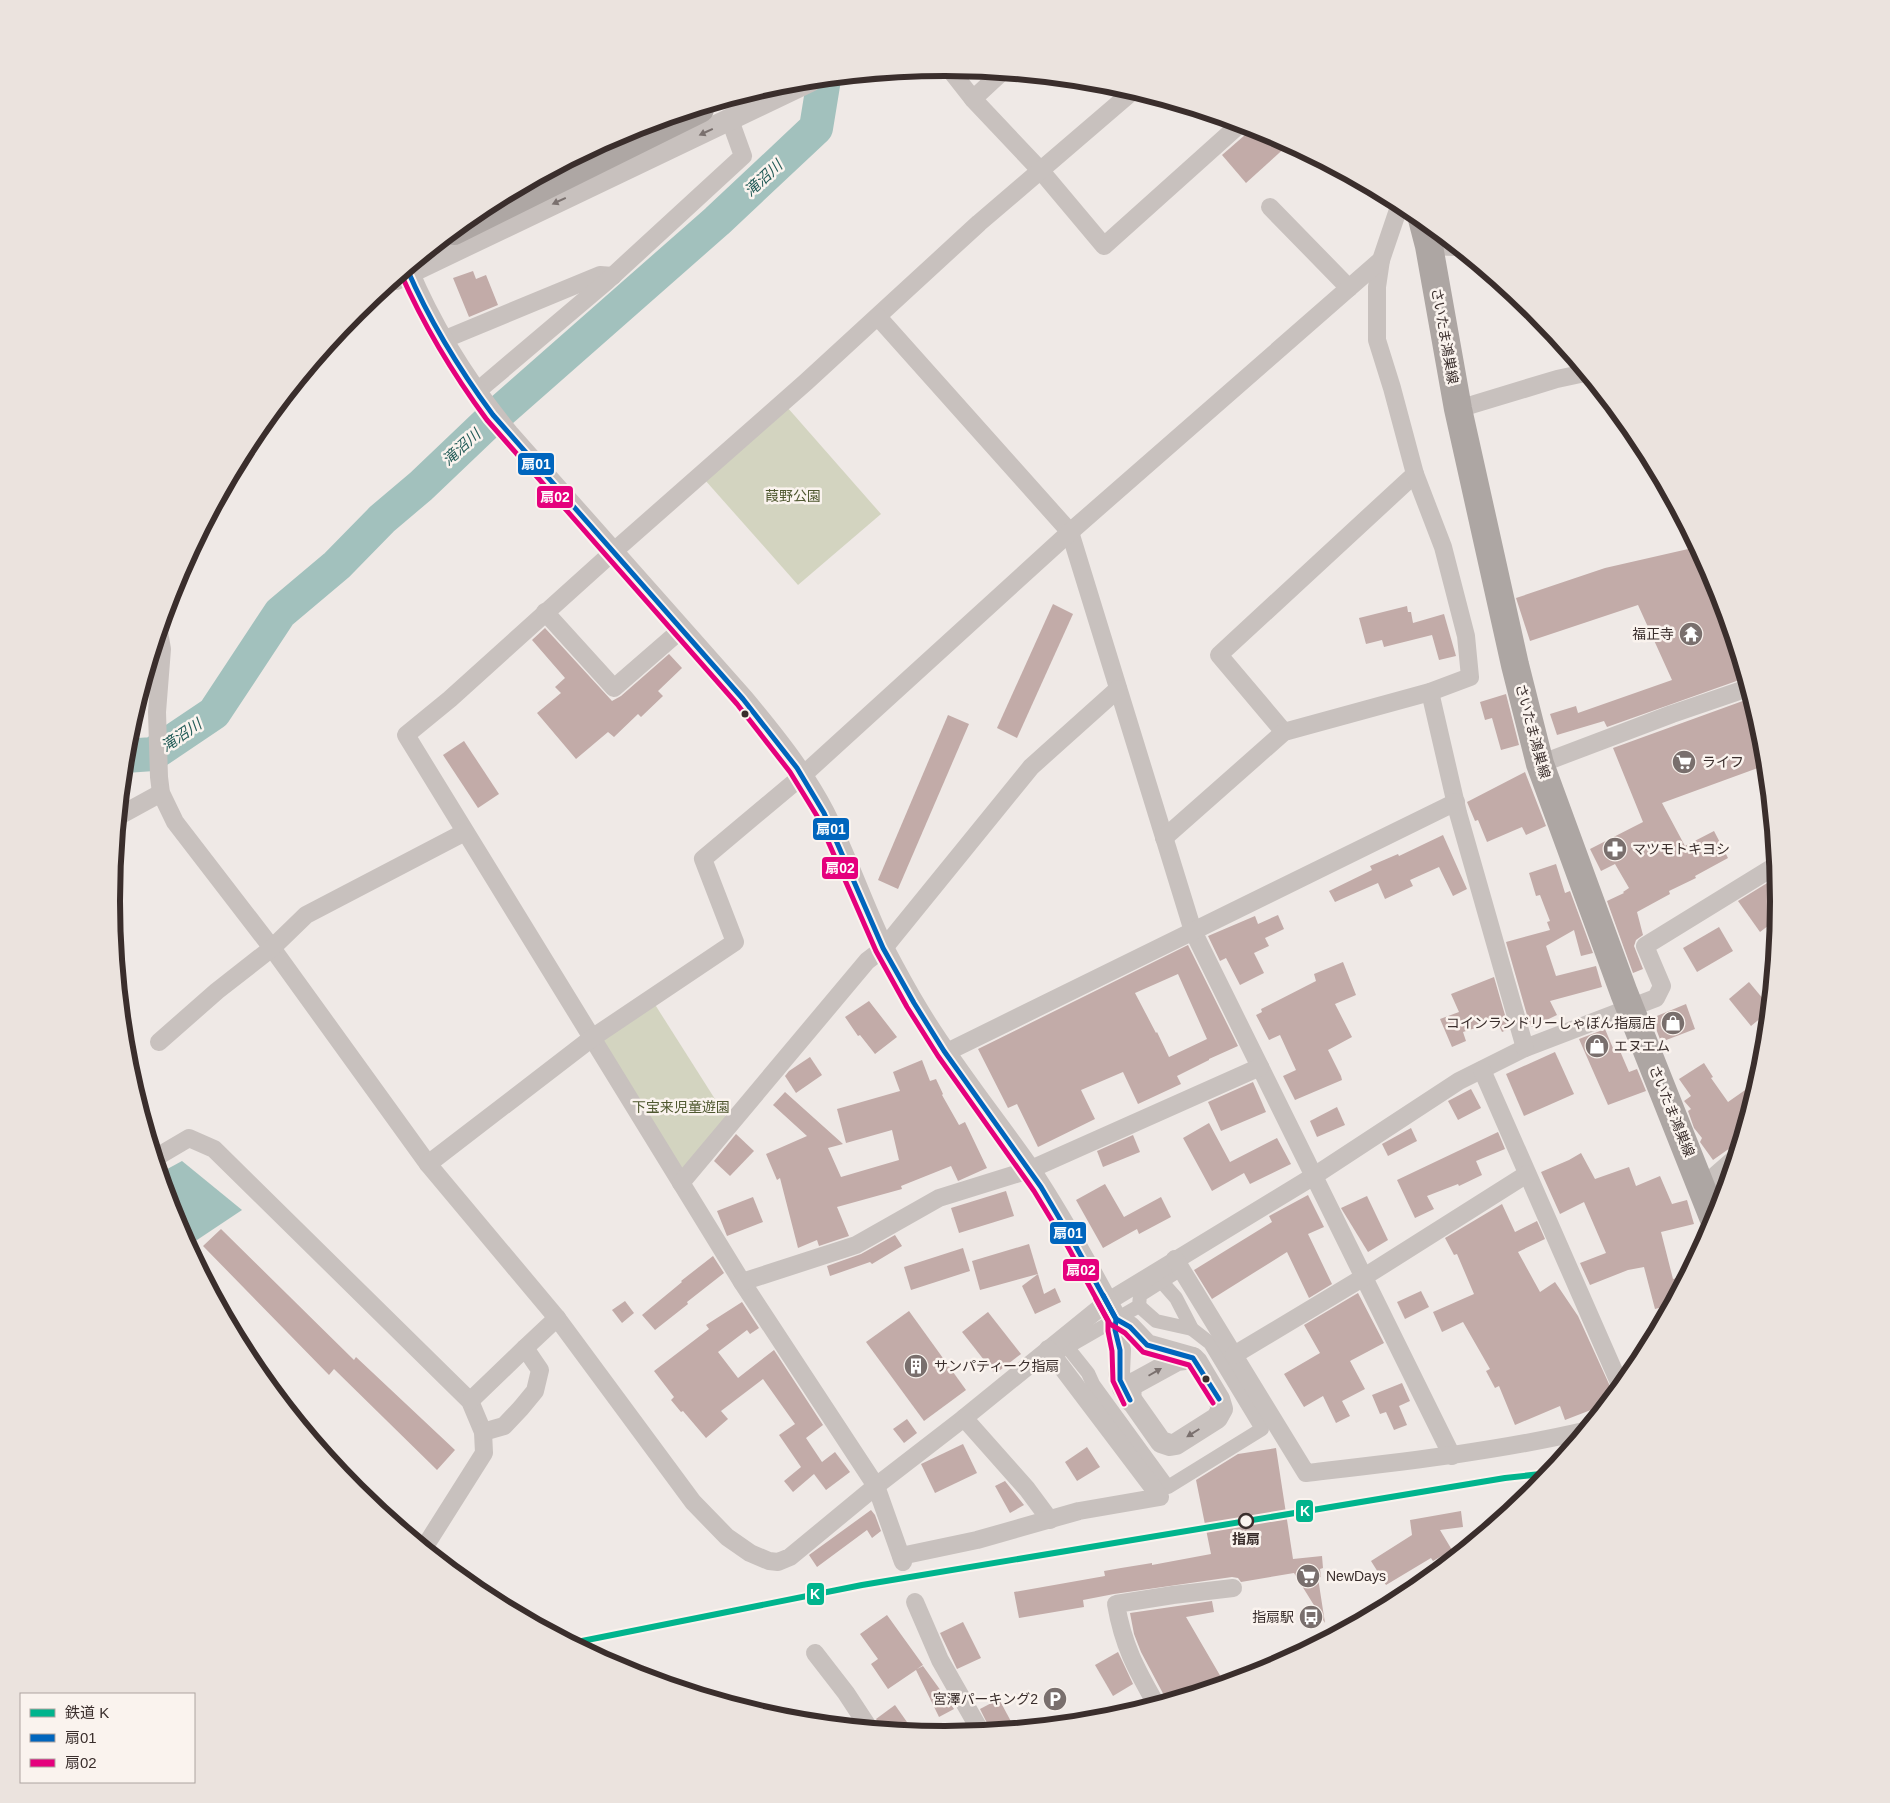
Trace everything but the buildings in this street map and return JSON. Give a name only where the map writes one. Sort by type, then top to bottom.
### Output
[{"type":"highway","points":[[491,212],[664,126]]},
{"type":"main road","name":"さいたま鴻巣線","points":[[1442,246],[1458,409],[1515,664],[1540,764],[1630,1006],[1710,1210]]},
{"type":"street","points":[[956,76],[973,99],[1041,171],[1104,246],[1234,129]]},
{"type":"street","points":[[973,99],[996,78]]},
{"type":"street","points":[[418,268],[788,91]]},
{"type":"street","points":[[1056,1351],[1160,1497],[1079,1511],[902,1559],[876,1486],[742,1282],[406,735],[450,699],[878,317],[979,223],[1127,97]]},
{"type":"street","points":[[479,398],[743,156],[730,120]]},
{"type":"street","points":[[1270,207],[1349,288]]},
{"type":"street","points":[[1164,838],[1284,732],[1430,692],[1470,677],[1466,636],[1443,547],[1415,474],[1377,340],[1377,288],[1381,260],[1397,212]]},
{"type":"street","points":[[428,1164],[592,1038],[735,942],[703,860],[802,776],[1070,532],[1381,260]]},
{"type":"street","points":[[443,340],[600,275],[613,276]]},
{"type":"street","points":[[406,277],[479,398],[508,434],[749,706],[802,776],[839,844],[884,948],[918,1010],[945,1053],[1029,1170],[1064,1226],[1112,1310],[1147,1345],[1193,1358],[1197,1362],[1219,1399],[1222,1409],[1217,1418],[1176,1444],[1161,1442],[1130,1400],[1120,1380],[1120,1350],[1112,1310]]},
{"type":"street","points":[[878,317],[1070,532],[1193,931],[1452,1456]]},
{"type":"street","points":[[1458,409],[1579,374]]},
{"type":"street","points":[[1284,732],[1219,655],[1415,474]]},
{"type":"street","points":[[546,612],[614,688],[682,629]]},
{"type":"street","points":[[161,645],[157,712],[160,785],[175,822],[272,948],[428,1164],[557,1318],[694,1502],[727,1537],[750,1553],[769,1561],[778,1562],[790,1557],[876,1486],[964,1418],[1178,1264],[1458,1081],[1525,1048],[1630,1006],[1656,998],[1662,986],[1645,946],[1769,870]]},
{"type":"street","points":[[681,1183],[867,961],[884,948],[1031,767],[1118,689]]},
{"type":"street","points":[[1540,764],[1672,714],[1742,690]]},
{"type":"street","points":[[1430,692],[1456,802],[1525,1048]]},
{"type":"street","points":[[125,812],[160,785]]},
{"type":"street","points":[[945,1053],[1456,802]]},
{"type":"street","points":[[159,1042],[217,991],[272,948],[306,914],[465,832]]},
{"type":"street","points":[[742,1282],[856,1245],[939,1198],[1029,1170],[1260,1068]]},
{"type":"street","points":[[1482,1070],[1618,1379]]},
{"type":"street","points":[[160,1155],[189,1138],[214,1149],[470,1401],[483,1432],[484,1453],[427,1543]]},
{"type":"street","points":[[1702,1187],[1726,1166]]},
{"type":"street","points":[[1234,1355],[1364,1277],[1527,1174]]},
{"type":"street","points":[[1139,1306],[1140,1295],[1160,1281],[1178,1264]]},
{"type":"street","points":[[1178,1264],[1306,1473],[1452,1456],[1530,1443],[1576,1433]]},
{"type":"street","points":[[1056,1351],[1088,1373],[1093,1384],[1168,1487],[1262,1429],[1210,1343],[1192,1329],[1176,1298],[1160,1281]]},
{"type":"street","points":[[1112,1310],[1139,1306]]},
{"type":"street","points":[[1139,1306],[1156,1322],[1192,1329]]},
{"type":"street","points":[[470,1401],[557,1318]]},
{"type":"street","points":[[483,1432],[504,1426],[535,1391],[540,1370],[525,1348]]},
{"type":"street","points":[[1130,1400],[1131,1388],[1135,1383],[1171,1362],[1184,1358],[1193,1358]]},
{"type":"street","points":[[964,1418],[1027,1489],[1050,1520]]},
{"type":"street","points":[[1154,1700],[1131,1658],[1119,1622],[1116,1604],[1233,1588]]},
{"type":"street","points":[[915,1602],[940,1660],[978,1726]]},
{"type":"street","points":[[815,1653],[846,1693],[865,1723]]},
{"type":"green space","name":"葭野公園","points":[[787,407],[881,514],[798,585],[705,480]]},
{"type":"green space","name":"下宝来児童遊園","points":[[654,1003],[727,1118],[681,1172],[601,1040]]},
{"type":"water","points":[[182,1161],[242,1210],[194,1242],[165,1170]]},
{"type":"waterway","name":"滝沼川","points":[[134,755],[153,754],[214,713],[280,613],[337,565],[382,519],[421,486],[485,425],[717,221],[816,128],[823,85]]},
{"type":"rail line","name":"K","points":[[579,1642],[862,1585],[1505,1478],[1539,1474]]},
{"type":"transit line","name":"扇01","points":[[409,274],[425,308],[446,345],[493,415],[743,699],[797,768],[824,813],[883,948],[914,1003],[944,1051],[1041,1187],[1116,1319],[1130,1327],[1147,1345],[1193,1358],[1219,1399]]},
{"type":"transit line","name":"扇02","points":[[403,279],[440,349],[462,385],[487,420],[737,704],[790,772],[817,816],[876,951],[907,1007],[938,1056],[1034,1191],[1068,1247],[1110,1324],[1125,1333],[1143,1352],[1189,1365],[1213,1403]]},
{"type":"transit line","name":"扇01","points":[[1103,1295],[1116,1319],[1115,1330],[1120,1350],[1120,1380],[1130,1400]]},
{"type":"transit line","name":"扇02","points":[[1096,1299],[1108,1321],[1113,1381],[1124,1404]]},
{"type":"place","name":"福正寺","points":[[1691,634]]},
{"type":"place","name":"ライフ","points":[[1684,762]]},
{"type":"place","name":"マツモトキヨシ","points":[[1615,849]]},
{"type":"place","name":"コインランドリーしゃぼん指扇店","points":[[1673,1023]]},
{"type":"place","name":"エヌエム","points":[[1597,1046]]},
{"type":"place","name":"サンパティーク指扇","points":[[916,1366]]},
{"type":"place","name":"指扇","points":[[1246,1521]]},
{"type":"place","name":"NewDays","points":[[1308,1576]]},
{"type":"place","name":"指扇駅","points":[[1311,1617]]},
{"type":"place","name":"宮澤パーキング2","points":[[1055,1699]]}]
